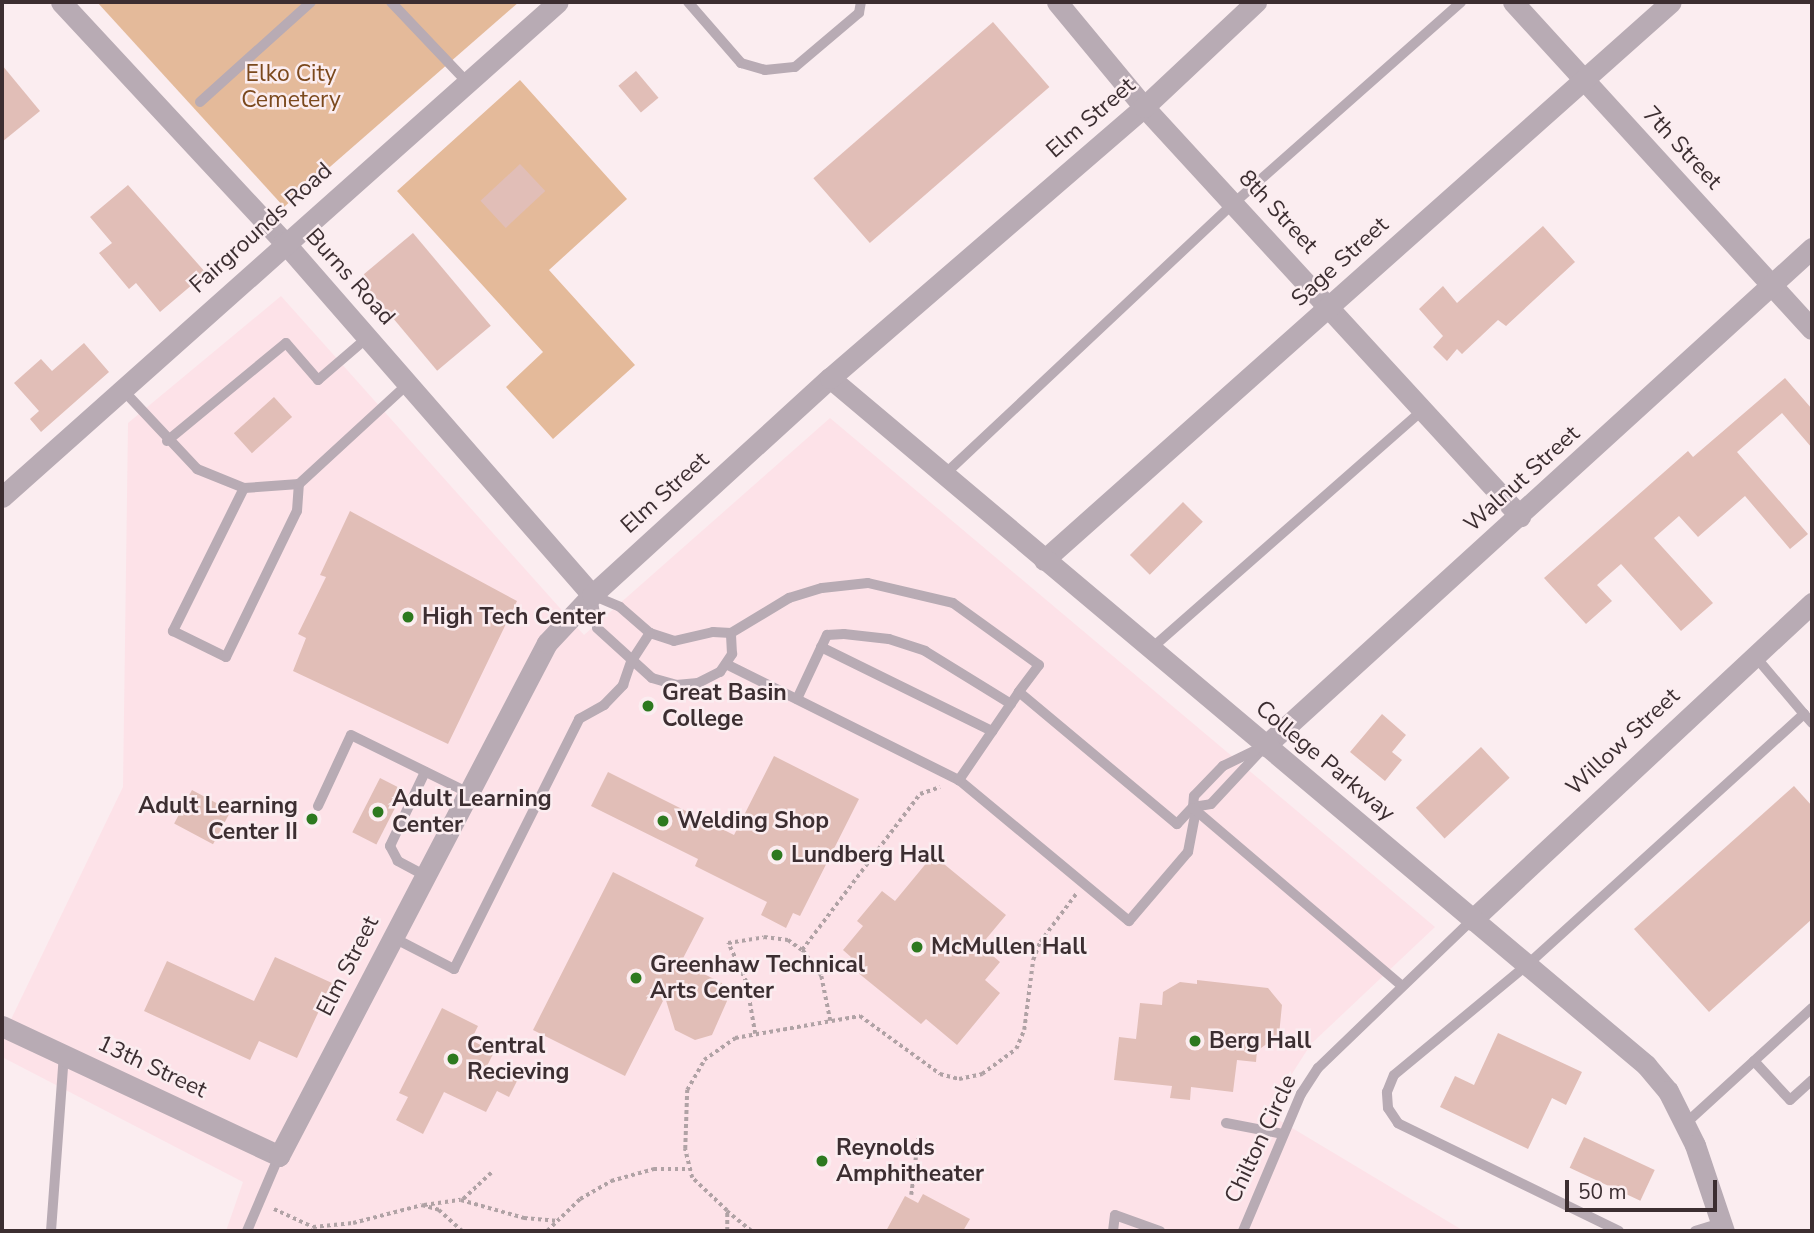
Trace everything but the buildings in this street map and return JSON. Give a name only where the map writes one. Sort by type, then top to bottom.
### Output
[{"type":"street","name":"Burns Road","points":[[61,2],[284,242],[592,595]]},
{"type":"street","name":"Fairgrounds Road","points":[[2,497],[284,242],[558,2]]},
{"type":"street","name":"8th Street","points":[[1057,2],[1144,107],[1520,516]]},
{"type":"street","name":"Elm Street","points":[[279,1156],[541,652],[592,595],[830,378],[1144,107],[1256,2]]},
{"type":"street","name":"7th Street","points":[[1513,2],[1812,329]]},
{"type":"street","name":"Sage Street","points":[[1044,561],[1671,2]]},
{"type":"street","name":"Walnut Street","points":[[1265,746],[1812,248]]},
{"type":"street","name":"College Parkway","points":[[830,378],[1044,561],[1153,647],[1265,746],[1646,1065],[1668,1091],[1685,1124],[1722,1227]]},
{"type":"street","name":"Willow Street","points":[[1472,920],[1812,603]]},
{"type":"street","name":"13th Street","points":[[2,1026],[279,1156]]},
{"type":"lane","points":[[200,102],[311,2]]},
{"type":"lane","points":[[391,2],[467,82]]},
{"type":"lane","points":[[688,2],[741,63],[765,70],[795,67],[859,13],[861,2]]},
{"type":"lane","points":[[944,475],[1234,203],[1461,2]]},
{"type":"lane","points":[[167,441],[286,343],[318,380],[368,337]]},
{"type":"lane","points":[[122,389],[167,441],[197,469],[244,488],[299,484],[409,383]]},
{"type":"lane","points":[[1153,647],[1423,410]]},
{"type":"lane","points":[[244,488],[173,631],[226,657],[297,511],[299,484]]},
{"type":"lane","points":[[592,595],[620,607],[650,634],[674,641],[713,632],[731,634],[789,598],[822,588],[869,583],[954,603],[1039,665],[959,780]]},
{"type":"lane","points":[[592,595],[597,628],[631,662],[652,678],[676,685],[698,683],[720,672],[726,664],[731,634]]},
{"type":"lane","points":[[392,937],[454,969],[579,719],[604,705],[623,685],[631,662],[650,634]]},
{"type":"lane","points":[[797,699],[827,635],[889,639],[925,651],[1012,704]]},
{"type":"lane","points":[[821,647],[992,731]]},
{"type":"lane","points":[[1754,656],[1812,723]]},
{"type":"lane","points":[[726,664],[959,780],[1129,921],[1188,852],[1194,796],[1223,766],[1265,746]]},
{"type":"lane","points":[[1019,692],[1177,824],[1194,809],[1211,804],[1265,746]]},
{"type":"lane","points":[[1619,1231],[1398,1123],[1388,1108],[1387,1092],[1394,1075],[1527,965],[1804,714]]},
{"type":"lane","points":[[318,806],[351,736],[467,792]]},
{"type":"lane","points":[[424,875],[398,861],[390,846],[425,772]]},
{"type":"lane","points":[[1194,809],[1402,985]]},
{"type":"lane","name":"Chilton Circle","points":[[1243,1231],[1283,1134],[1318,1068],[1472,920]]},
{"type":"lane","points":[[1685,1124],[1812,1008]]},
{"type":"lane","points":[[51,1231],[64,1055]]},
{"type":"lane","points":[[1754,1061],[1790,1100],[1812,1080]]},
{"type":"lane","points":[[1226,1123],[1283,1134]]},
{"type":"lane","points":[[247,1231],[279,1156]]},
{"type":"lane","points":[[1113,1231],[1115,1215],[1160,1231]]},
{"type":"lane","points":[[1695,1231],[1722,1227]]},
{"type":"path","points":[[802,950],[920,794]]},
{"type":"path","points":[[752,1231],[727,1212],[692,1178],[688,1169],[684,1138],[685,1109],[690,1078],[704,1060],[719,1046],[755,1034],[860,1016],[940,1074],[959,1079],[1001,1064],[1016,1049],[1024,1030],[1024,999],[1040,942],[1084,884]]},
{"type":"path","points":[[755,1034],[746,982],[728,943],[764,937],[788,940],[802,950],[821,976],[830,1021]]},
{"type":"path","points":[[911,1195],[918,1138]]},
{"type":"path","points":[[547,1231],[595,1188],[631,1173],[688,1169]]},
{"type":"path","points":[[461,1200],[492,1172]]},
{"type":"path","points":[[259,1202],[313,1227],[353,1223],[422,1205],[461,1200],[533,1220],[557,1221]]},
{"type":"path","points":[[422,1205],[439,1210],[462,1231]]},
{"type":"path","points":[[727,1212],[727,1231]]},
{"type":"shaded area","name":"Great Basin College","points":[[281,296],[584,635],[830,418],[1435,927],[1311,1044],[1267,1113],[1464,1231],[226,1231],[243,1182],[2,1057],[2,1038],[123,787],[128,423]]},
{"type":"green space","name":"Elko City Cemetery","points":[[97,2],[519,2],[284,207]]},
{"type":"green space","points":[[520,80],[627,199],[549,270],[635,365],[553,439],[506,387],[543,352],[397,191]]},
{"type":"place","name":"High Tech Center","points":[[408,617]]},
{"type":"place","name":"Great Basin College","points":[[648,706]]},
{"type":"place","name":"Adult Learning Center","points":[[378,812]]},
{"type":"place","name":"Adult Learning Center II","points":[[312,819]]},
{"type":"place","name":"Welding Shop","points":[[663,821]]},
{"type":"place","name":"Lundberg Hall","points":[[777,855]]},
{"type":"place","name":"McMullen Hall","points":[[917,947]]},
{"type":"place","name":"Greenhaw Technical Arts Center","points":[[636,978]]},
{"type":"place","name":"Berg Hall","points":[[1195,1041]]},
{"type":"place","name":"Central Recieving","points":[[453,1059]]},
{"type":"place","name":"Reynolds Amphitheater","points":[[822,1161]]}]
